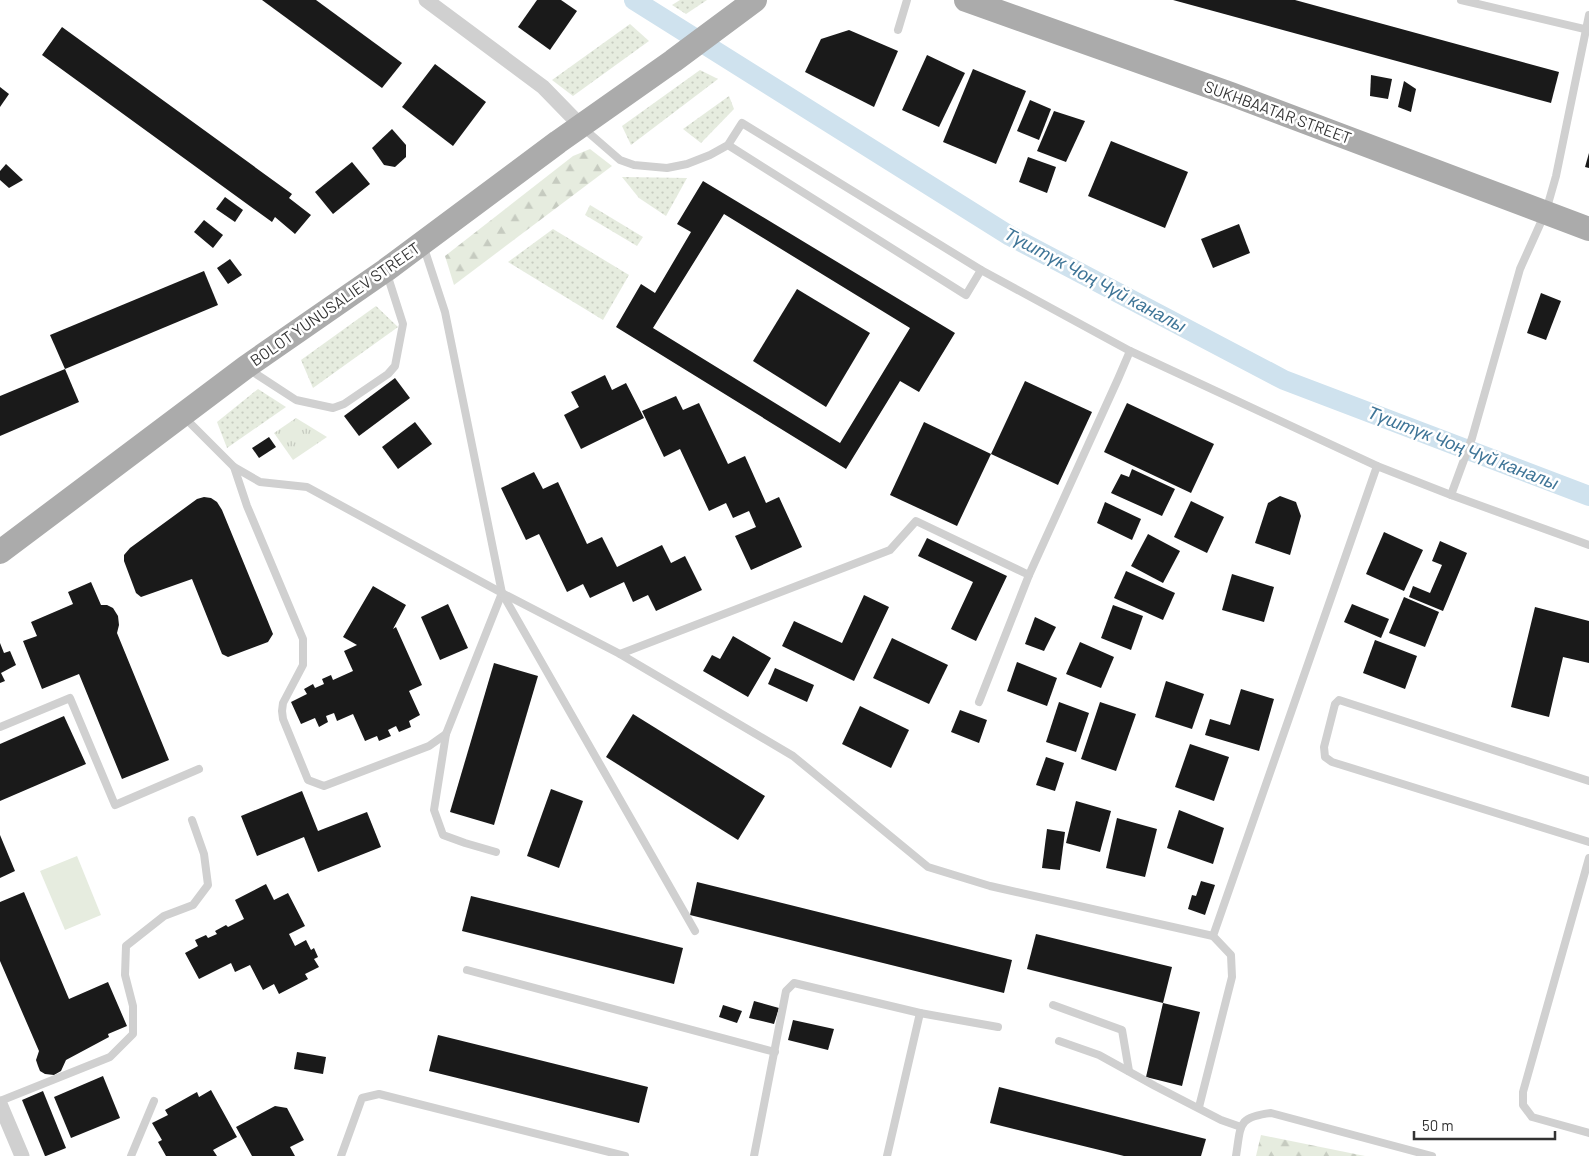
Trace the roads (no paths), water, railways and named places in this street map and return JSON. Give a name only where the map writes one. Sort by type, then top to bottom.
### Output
[{"type":"main road","name":"BOLOT YUNUSALIEV STREET","points":[[0,552],[246,367],[422,244],[754,0]]},
{"type":"main road","name":"SUKHBAATAR STREET","points":[[966,0],[1240,98],[1589,229]]},
{"type":"street","points":[[426,0],[543,86],[581,126]]},
{"type":"street","points":[[1,1110],[22,1156]]},
{"type":"lane","points":[[898,30],[907,0]]},
{"type":"lane","points":[[1461,0],[1587,30]]},
{"type":"lane","points":[[1451,495],[1472,438],[1520,269],[1546,212],[1556,176],[1589,15]]},
{"type":"lane","points":[[581,126],[620,160],[634,166],[667,168],[681,166],[710,155],[728,145],[742,123],[981,270],[1130,351],[1377,466],[1589,545]]},
{"type":"lane","points":[[728,145],[966,295],[981,270]]},
{"type":"lane","points":[[422,244],[445,312],[502,593],[695,931]]},
{"type":"lane","points":[[246,367],[296,400],[333,408],[344,404],[388,374],[394,366],[403,324],[386,270]]},
{"type":"lane","points":[[979,702],[1028,575],[1130,351]]},
{"type":"lane","points":[[182,415],[234,467],[260,482],[307,487],[502,593],[620,654],[793,756],[928,868],[990,886],[1213,936],[1231,955],[1232,977],[1199,1107]]},
{"type":"lane","points":[[1213,936],[1377,466]]},
{"type":"lane","points":[[234,467],[247,506],[302,639],[303,664],[283,703],[282,711],[308,780],[324,786],[429,746],[446,734]]},
{"type":"lane","points":[[620,654],[890,550],[916,520],[1028,575]]},
{"type":"lane","points":[[496,852],[444,835],[434,810],[446,734],[502,593]]},
{"type":"lane","points":[[0,727],[70,698],[115,805],[199,769]]},
{"type":"lane","points":[[1589,781],[1345,700],[1339,700],[1335,704],[1324,747],[1325,757],[1332,762],[1589,842]]},
{"type":"lane","points":[[1,1110],[110,1057],[133,1034],[133,1006],[125,975],[126,946],[164,916],[193,905],[208,885],[204,854],[192,820]]},
{"type":"lane","points":[[1589,858],[1523,1092],[1523,1105],[1532,1117],[1589,1133]]},
{"type":"lane","points":[[467,970],[775,1052]]},
{"type":"lane","points":[[754,1156],[786,991],[794,983],[920,1013],[998,1027]]},
{"type":"lane","points":[[1053,1005],[1122,1030],[1129,1071]]},
{"type":"lane","points":[[887,1156],[920,1013]]},
{"type":"lane","points":[[1059,1042],[1099,1055],[1221,1120],[1241,1127]]},
{"type":"lane","points":[[341,1156],[362,1098],[379,1094],[626,1156]]},
{"type":"lane","points":[[131,1156],[154,1101]]},
{"type":"lane","points":[[1236,1156],[1241,1127],[1245,1119],[1271,1113],[1432,1156]]},
{"type":"waterway","name":"Түштүк Чоң Чүй каналы","points":[[634,0],[1010,236],[1284,380],[1589,496]]}]
